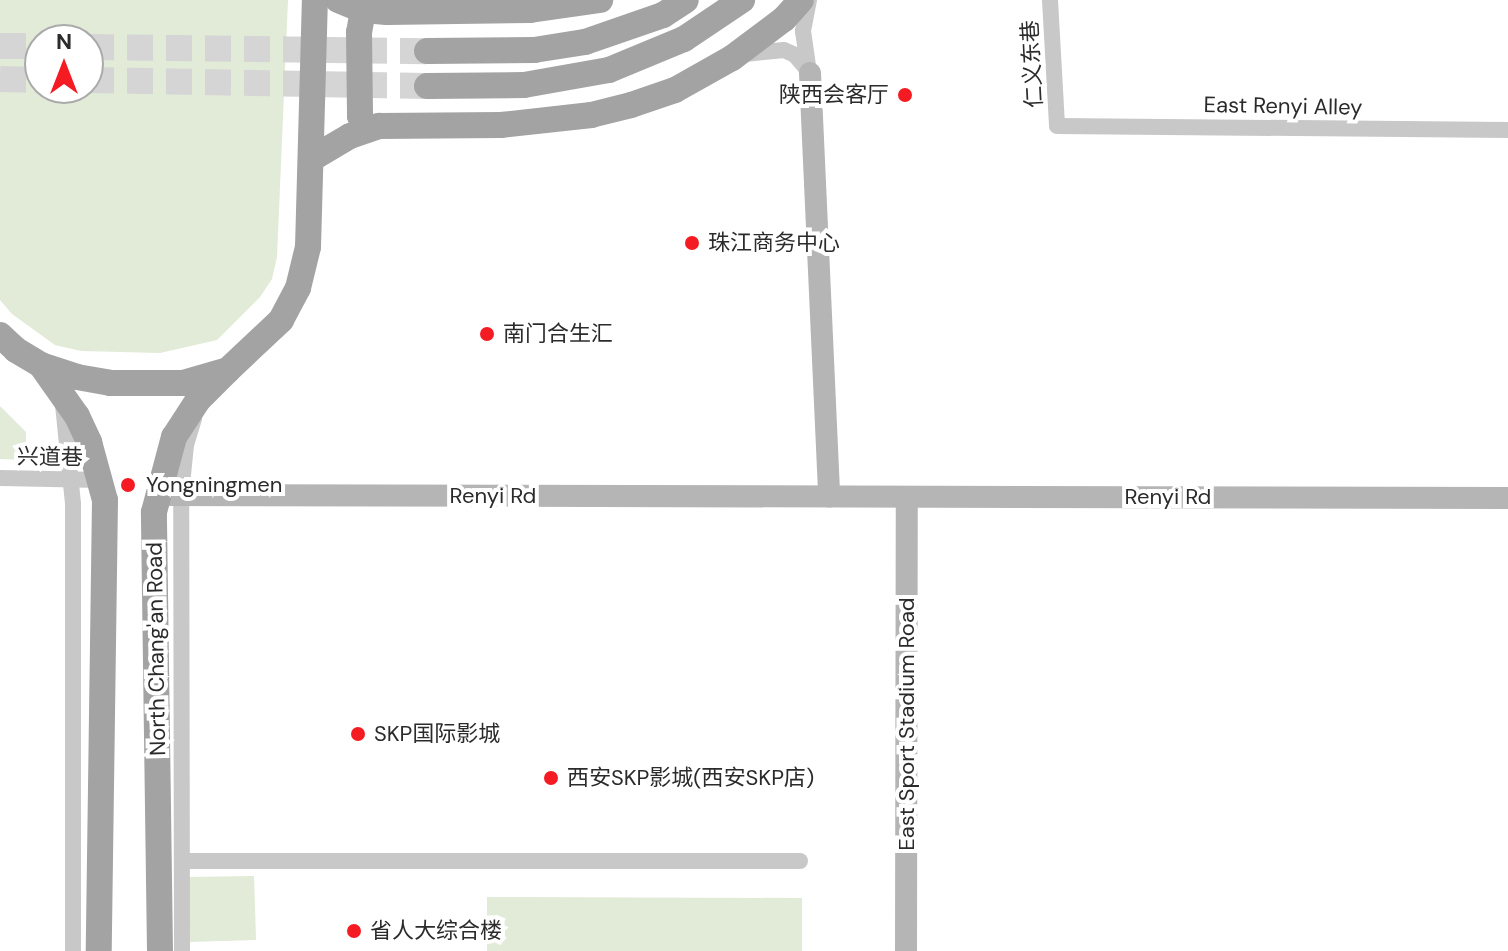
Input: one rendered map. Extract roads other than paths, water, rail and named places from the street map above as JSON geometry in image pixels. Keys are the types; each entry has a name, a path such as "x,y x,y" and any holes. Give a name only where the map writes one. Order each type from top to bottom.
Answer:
{"main road":[{"name":"North Chang'an Road","path":"160,951 154,512 170,495 174,437 219,379 281,320 298,288 308,247 315,0"},
{"path":"338,0 363,10 530,10 600,0"},
{"path":"427,51 534,50 585,42 663,15 686,0"},
{"path":"427,86 524,85 609,70 684,39 742,0"},
{"path":"311,159 366,129 401,124 501,125 591,115 675,90 732,58 784,19 801,0"},
{"path":"363,10 359,32 360,116 366,129"},
{"path":"0,335 16,350 41,365 77,377 147,384 219,379"},
{"path":"41,365 89,442 105,500 99,951"}],"street":[{"path":"809,0 803,31 810,73 829,497"},
{"name":"East Renyi Alley","path":"1050,0 1057,126 1508,130"},
{"path":"732,58 754,51 784,50 795,55 810,73"},
{"path":"58,389 65,413 71,479 73,951"},
{"name":"兴道巷","path":"0,478 100,480"},
{"path":"170,495 182,951"},
{"name":"Renyi Rd","path":"170,495 1508,498"},
{"name":"East Sport Stadium Road","path":"906,951 907,497"},
{"path":"182,861 800,861"}],"tunnel":[{"path":"0,46 24,46"},
{"path":"104,47 427,51"},
{"path":"0,79 24,80"},
{"path":"104,80 427,86"}],"place":[{"name":"陕西会客厅","path":"905,95"},
{"name":"珠江商务中心","path":"692,243"},
{"name":"南门合生汇","path":"487,334"},
{"name":"Yongningmen","path":"128,485"},
{"name":"SKP国际影城","path":"358,734"},
{"name":"西安SKP影城(西安SKP店)","path":"551,778"},
{"name":"省人大综合楼","path":"354,931"}]}
